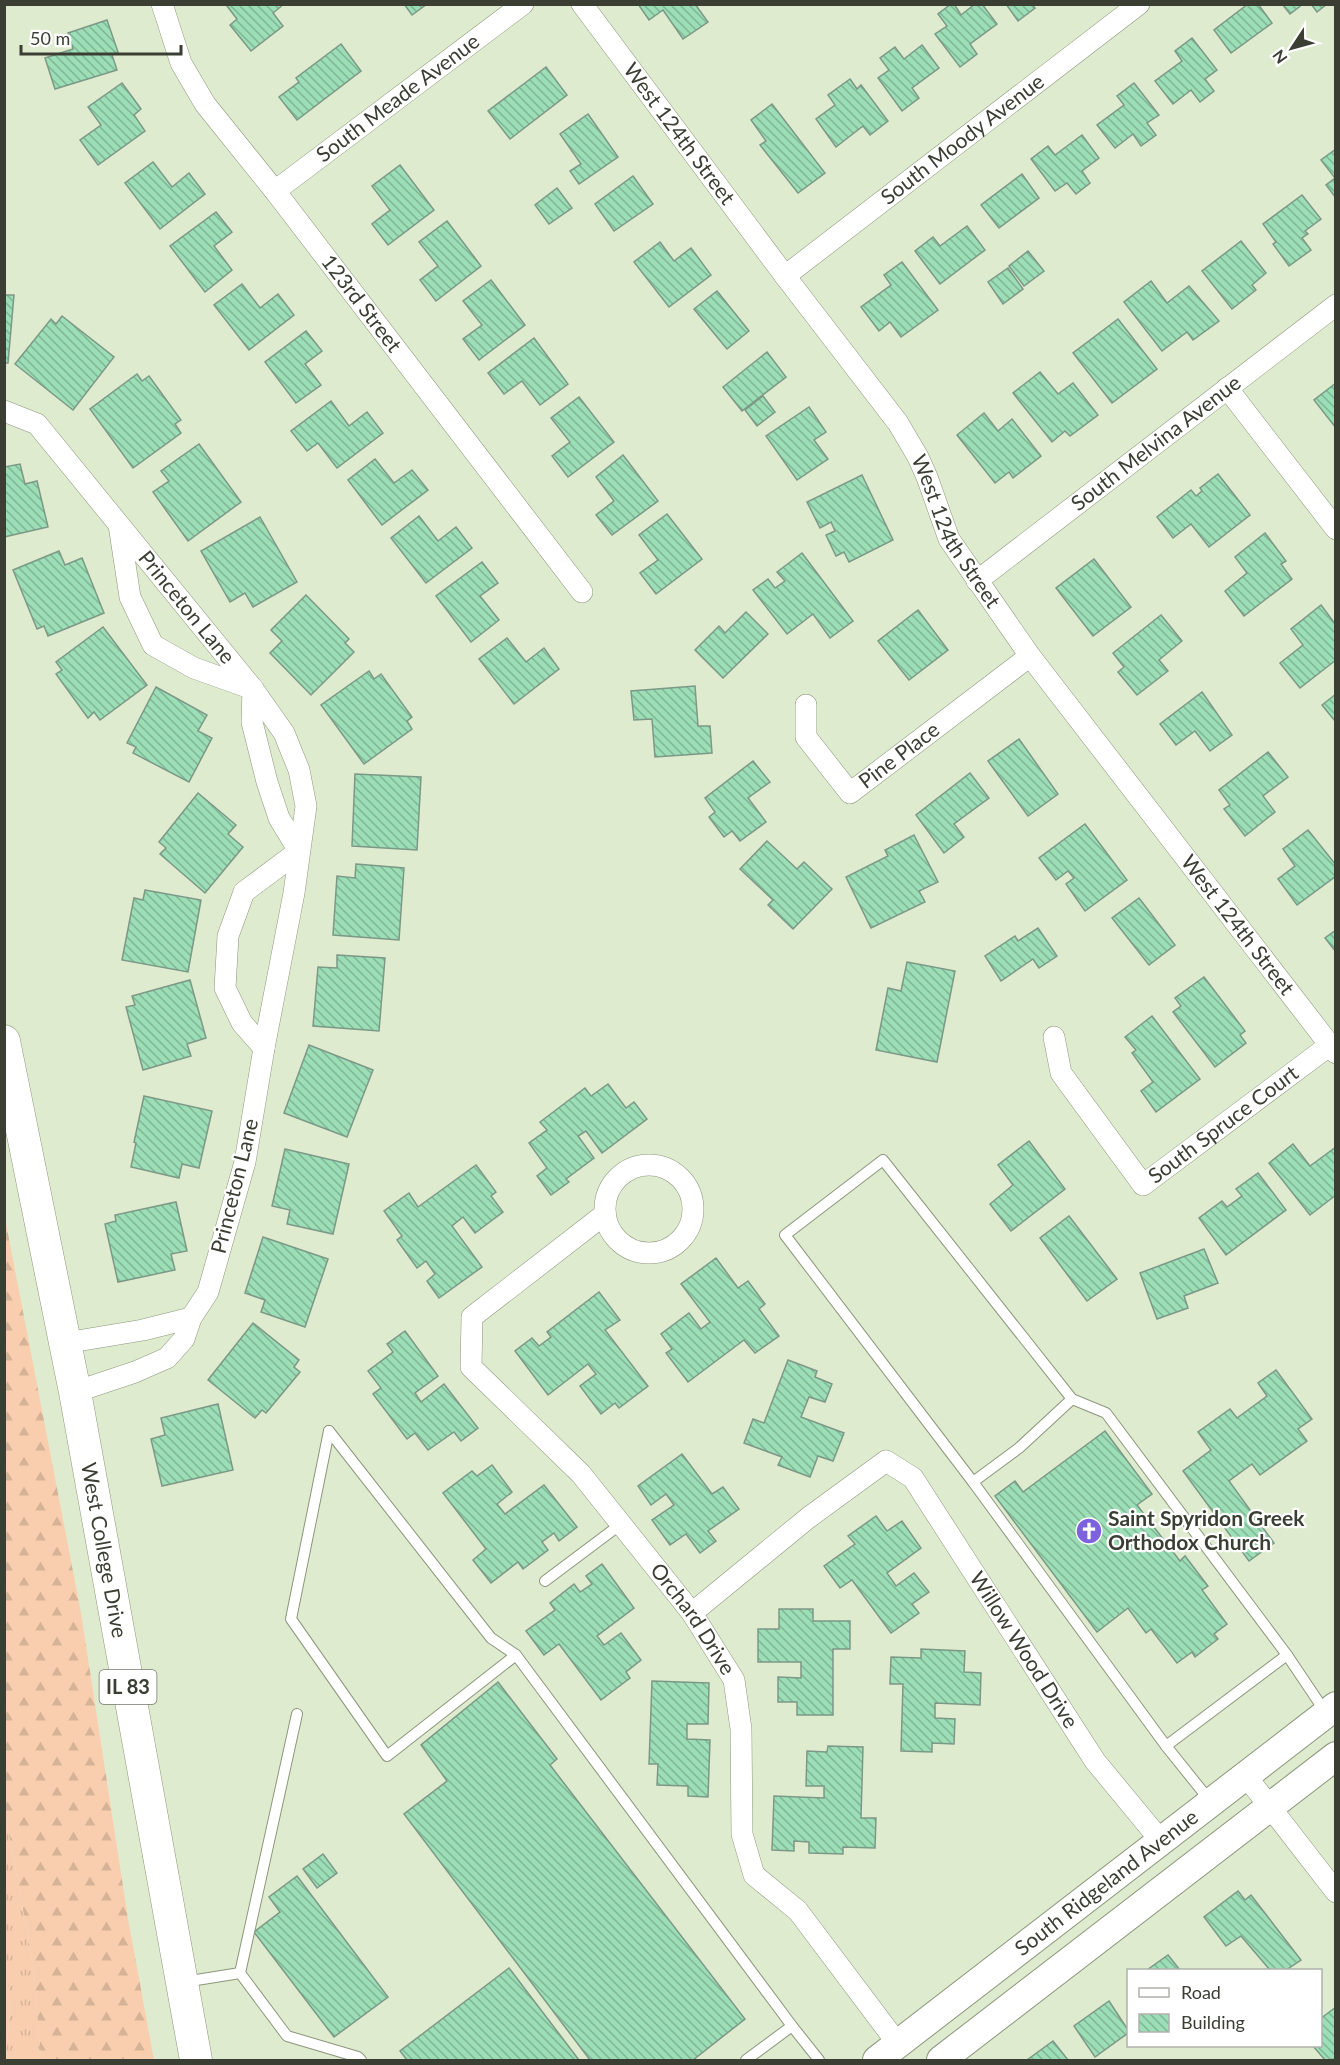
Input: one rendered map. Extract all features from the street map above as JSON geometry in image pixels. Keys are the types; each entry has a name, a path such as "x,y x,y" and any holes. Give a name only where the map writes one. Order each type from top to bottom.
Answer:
{"main road":[{"name":"West College Drive","path":"4,1041 66,1343 196,2061"},
{"name":"South Ridgeland Avenue","path":"887,2053 1331,1709"},
{"name":"South Ridgeland Avenue","path":"941,2061 1335,1756"}],"street":[{"name":"123rd Street","path":"162,4 181,63 205,104 275,190 582,592"},
{"name":"South Meade Avenue","path":"275,190 522,4"},
{"name":"West 124th Street","path":"582,4 898,423 923,467 949,538 1030,656 1333,1049"},
{"name":"South Moody Avenue","path":"785,276 1139,4"},
{"name":"South Melvina Avenue","path":"977,581 1335,305"},
{"path":"1227,388 1335,529"},
{"name":"Princeton Lane","path":"4,411 37,424 253,689 284,734 299,770 306,806 294,892 244,1161 208,1292 191,1318 184,1339 167,1358 135,1372 75,1392"},
{"path":"4,430 37,424"},
{"name":"Princeton Lane","path":"119,524 130,597 153,645 195,668 253,689"},
{"name":"Pine Place","path":"806,705 806,737 850,793 1030,656"},
{"path":"253,689 252,722 267,782 279,818 299,851 244,892 228,936 225,988 242,1023 264,1048"},
{"name":"South Spruce Court","path":"1054,1037 1061,1073 1143,1185 1333,1049"},
{"path":"643,1164 657,1165 682,1178 693,1203 692,1219 686,1233 676,1244 662,1251 647,1253 632,1250 619,1242 609,1229 605,1214 605,1200 618,1176 630,1168 643,1164"},
{"name":"Orchard Drive","path":"605,1214 472,1317 471,1367 581,1474 692,1613 734,1680 741,1729 742,1834 754,1875 798,1911 887,2053"},
{"path":"66,1343 143,1330 191,1318"},
{"name":"Willow Wood Drive","path":"692,1613 808,1518 886,1461 913,1478 1095,1761 1161,1841"},
{"path":"1246,1776 1335,1892"}],"lane":[{"path":"1211,1802 1166,1746 973,1482 785,1235 883,1160 1072,1399 1106,1413 1287,1655 1331,1709"},
{"path":"973,1482 1019,1448 1072,1399"},
{"path":"516,1655 387,1756 291,1619 329,1431 491,1638 516,1655 819,2061"},
{"path":"545,1581 621,1524"},
{"path":"1166,1746 1287,1655"},
{"path":"297,1714 240,1973 287,2036 358,2057 361,2061"},
{"path":"182,1982 240,1973"},
{"path":"746,2061 792,2026"}],"green space":[{"path":"4,1213 81,1613 128,1919 154,2060 41,2060 33,1963 4,1808"},
{"path":"4,1808 33,1963 41,2060 6,2060 10,2008 4,1945"},
{"path":"5,1945 10,2008 6,2060 4,2060"}],"building":[{"path":"229,4 284,4 273,13 283,26 251,51 230,25 237,19 227,6"},
{"path":"404,4 427,4 412,15"},
{"path":"638,4 695,4 708,22 683,39 663,10 649,20"},
{"path":"954,4 961,15 975,4 982,4 997,24 970,44 977,54 960,67 935,34 947,26 938,14"},
{"path":"1006,4 1032,4 1035,8 1018,21"},
{"path":"1248,4 1258,4 1272,23 1231,53 1214,30"},
{"path":"1282,4 1303,4 1290,14"},
{"path":"1311,4 1327,4 1317,12"},
{"path":"107,20 118,52 112,55 117,70 55,89 45,58 73,49 68,33"},
{"path":"1192,38 1217,70 1205,79 1214,91 1200,102 1191,90 1173,104 1155,81 1182,61 1175,51"},
{"path":"341,44 361,71 297,120 279,97 299,82 296,78"},
{"path":"922,45 939,68 912,88 919,98 902,111 878,78 889,70 880,58 895,47 904,59"},
{"path":"546,67 567,95 510,139 488,111"},
{"path":"850,79 857,89 861,85 888,121 870,135 863,126 836,147 816,119 835,105 828,95"},
{"path":"122,83 141,109 134,115 145,131 98,165 80,140 101,125 88,107"},
{"path":"1134,83 1159,115 1147,123 1156,135 1141,146 1133,134 1115,148 1097,125 1124,105 1117,96"},
{"path":"772,104 825,173 798,193 760,145 766,141 751,120"},
{"path":"588,114 618,157 579,184 570,171 581,164 560,134"},
{"path":"1082,135 1099,158 1082,171 1090,183 1076,194 1067,183 1055,191 1031,159 1048,146 1055,155"},
{"path":"1336,149 1336,198 1326,185 1335,178 1321,160"},
{"path":"153,162 172,187 189,173 205,194 160,229 125,183"},
{"path":"400,165 434,210 388,245 372,224 390,210 372,186"},
{"path":"1022,174 1039,198 999,228 981,205"},
{"path":"633,176 653,204 614,231 595,204"},
{"path":"557,188 572,208 549,224 535,205"},
{"path":"1302,195 1321,219 1305,231 1308,234 1302,238 1311,250 1289,266 1273,244 1276,242 1263,224"},
{"path":"216,212 232,232 214,246 232,270 205,292 170,246"},
{"path":"447,221 481,266 436,301 420,280 438,266 419,242"},
{"path":"967,226 985,250 940,284 915,251 933,237 940,246"},
{"path":"1241,241 1266,273 1252,285 1256,290 1232,309 1202,271"},
{"path":"660,242 674,261 691,248 711,275 669,307 634,262"},
{"path":"1028,251 1044,271 1024,286 1009,266"},
{"path":"902,262 938,310 901,337 890,322 879,331 861,307 891,285 884,275"},
{"path":"1008,268 1023,289 1003,304 988,282"},
{"path":"491,280 525,325 479,360 463,339 482,325 463,301"},
{"path":"1151,281 1167,303 1189,286 1219,321 1193,340 1187,332 1162,351 1124,302"},
{"path":"242,284 260,308 278,294 294,315 249,350 214,305"},
{"path":"717,291 749,331 727,349 694,309"},
{"path":"4,295 14,295 8,363 4,363"},
{"path":"62,316 114,357 73,410 15,364 51,319 56,324"},
{"path":"1118,319 1157,369 1112,403 1073,353"},
{"path":"306,331 322,351 305,364 321,385 296,403 265,362"},
{"path":"534,338 568,384 540,405 522,381 504,394 488,373"},
{"path":"767,352 786,377 742,411 723,387"},
{"path":"1040,372 1058,394 1073,383 1098,415 1070,436 1065,431 1052,442 1013,393"},
{"path":"137,374 142,381 149,376 181,420 175,424 181,433 133,468 90,409"},
{"path":"1336,383 1336,428 1314,400"},
{"path":"763,396 775,412 757,426 745,410"},
{"path":"579,397 614,442 568,477 552,456 570,442 551,418"},
{"path":"331,401 349,426 367,412 383,433 337,468 318,443 307,451 291,431"},
{"path":"809,407 826,432 814,440 828,459 797,480 766,436"},
{"path":"984,413 998,431 1012,419 1041,456 1013,478 1009,472 995,483 957,435"},
{"path":"199,444 241,502 188,541 153,492 169,481 161,471"},
{"path":"623,455 658,501 612,535 596,515 614,501 596,477"},
{"path":"375,459 394,483 412,470 428,490 382,525 348,480"},
{"path":"20,464 25,484 37,481 48,527 4,537 4,467"},
{"path":"1218,474 1250,515 1209,547 1191,524 1173,538 1157,517 1191,490 1196,496 1202,491 1200,488"},
{"path":"862,475 893,540 849,562 844,552 836,556 826,535 835,531 831,522 820,528 807,502"},
{"path":"667,514 702,559 656,594 640,573 658,560 639,535"},
{"path":"419,516 438,541 456,527 472,548 426,583 391,538"},
{"path":"260,517 297,582 253,607 245,593 230,602 201,551"},
{"path":"1265,533 1286,561 1281,564 1292,579 1244,616 1225,591 1247,573 1235,557"},
{"path":"59,551 65,565 82,558 104,613 48,636 44,626 37,629 13,570"},
{"path":"802,553 853,621 830,638 813,614 787,634 753,590 768,579 775,588 785,581 777,572"},
{"path":"1094,559 1131,607 1093,636 1056,588"},
{"path":"482,562 498,583 480,596 499,620 471,642 436,596"},
{"path":"306,595 349,639 345,643 354,652 311,695 270,653 282,641 271,630"},
{"path":"1321,605 1336,625 1336,660 1300,688 1280,663 1303,645 1291,629"},
{"path":"918,610 948,650 909,680 878,641"},
{"path":"746,612 768,634 723,678 695,650 719,626 725,633"},
{"path":"1161,615 1182,641 1159,660 1168,671 1137,695 1118,672 1124,667 1113,653"},
{"path":"103,627 147,685 100,720 94,712 88,718 56,674 62,670 56,662"},
{"path":"507,638 526,662 544,648 559,669 514,704 479,659"},
{"path":"369,671 374,679 381,674 412,717 407,721 412,729 364,764 321,705"},
{"path":"695,686 698,726 710,726 712,753 655,757 652,719 634,720 631,691"},
{"path":"156,687 207,715 198,731 212,738 189,782 133,753 136,747 127,743"},
{"path":"1202,692 1232,735 1210,751 1195,731 1176,745 1160,724"},
{"path":"1336,694 1336,721 1335,721 1322,705"},
{"path":"1019,739 1058,794 1028,816 988,761"},
{"path":"1268,752 1288,777 1263,796 1275,812 1245,836 1224,809 1230,805 1219,790"},
{"path":"753,761 770,782 748,798 766,822 740,841 732,831 724,837 709,817 715,812 705,798"},
{"path":"970,773 989,798 954,824 964,837 944,853 916,815"},
{"path":"355,774 421,777 417,850 352,846"},
{"path":"198,793 236,825 228,834 243,847 205,893 160,854 166,848 159,842"},
{"path":"1085,824 1127,880 1085,911 1066,884 1074,878 1068,871 1056,880 1039,858"},
{"path":"1308,830 1336,865 1336,876 1297,905 1278,879 1295,866 1283,849"},
{"path":"914,835 938,882 919,891 925,902 871,928 846,877 888,856 885,850"},
{"path":"767,841 797,869 804,862 832,889 793,929 768,905 773,900 740,869"},
{"path":"356,864 404,868 399,940 333,935 337,876 355,878"},
{"path":"145,890 201,900 188,972 122,960 134,898 143,900"},
{"path":"1139,898 1175,945 1149,965 1112,918"},
{"path":"1038,928 1057,956 1039,968 1033,959 1001,981 985,956 1015,936 1018,941"},
{"path":"1336,930 1336,952 1325,938"},
{"path":"337,955 385,958 379,1031 313,1026 318,967 337,968"},
{"path":"907,962 955,971 937,1062 876,1050 888,988 901,991"},
{"path":"1204,977 1245,1031 1240,1035 1246,1043 1215,1067 1173,1012 1181,1006 1175,998"},
{"path":"190,980 206,1038 187,1044 191,1056 143,1070 126,1007 135,1005 132,996"},
{"path":"1152,1016 1200,1079 1156,1112 1141,1091 1153,1082 1132,1053 1136,1050 1125,1037"},
{"path":"309,1045 373,1070 347,1137 284,1113"},
{"path":"608,1084 626,1108 634,1102 647,1119 602,1153 586,1131 578,1136 594,1158 566,1179 569,1182 551,1195 537,1176 547,1168 529,1143 547,1130 540,1122 585,1088 591,1096"},
{"path":"144,1096 212,1111 199,1168 182,1164 179,1178 131,1167"},
{"path":"1029,1141 1065,1189 1011,1231 990,1204 1013,1185 998,1165"},
{"path":"1293,1144 1310,1166 1336,1147 1336,1195 1310,1215 1269,1163"},
{"path":"285,1149 349,1164 333,1234 287,1224 290,1210 272,1206"},
{"path":"476,1165 496,1192 491,1196 503,1212 475,1233 463,1217 452,1226 482,1267 439,1298 427,1281 435,1274 426,1261 417,1268 397,1240 402,1236 384,1211 409,1193 418,1207"},
{"path":"1258,1173 1286,1210 1226,1255 1199,1218 1222,1201 1227,1207 1242,1196 1236,1189"},
{"path":"176,1202 187,1251 171,1254 175,1270 118,1282 105,1224 116,1221 115,1215"},
{"path":"1069,1216 1117,1279 1087,1301 1040,1238"},
{"path":"263,1237 328,1259 305,1327 261,1312 265,1300 245,1293"},
{"path":"1204,1249 1218,1283 1184,1296 1188,1308 1157,1319 1140,1273"},
{"path":"716,1258 738,1288 748,1281 765,1304 759,1309 779,1336 755,1353 744,1340 688,1382 666,1353 672,1349 661,1334 689,1313 701,1329 710,1322 681,1284"},
{"path":"599,1292 620,1320 605,1330 648,1386 619,1408 615,1403 601,1414 580,1386 596,1374 588,1364 548,1395 515,1351 532,1338 539,1346 551,1337 547,1332"},
{"path":"253,1323 299,1360 294,1367 300,1372 266,1413 262,1410 255,1418 208,1380"},
{"path":"405,1331 438,1376 415,1393 421,1402 444,1384 478,1428 461,1441 454,1432 428,1450 415,1433 407,1439 373,1394 381,1388 368,1371 393,1352 387,1344"},
{"path":"788,1360 817,1371 815,1377 832,1384 825,1402 809,1397 801,1417 844,1433 833,1461 818,1456 810,1477 778,1465 782,1457 744,1443 753,1419 764,1423"},
{"path":"1276,1370 1312,1419 1298,1429 1307,1441 1260,1475 1252,1464 1229,1481 1274,1543 1249,1561 1183,1471 1211,1450 1198,1432 1230,1409 1237,1418 1267,1396 1258,1383"},
{"path":"218,1404 233,1470 162,1486 151,1439 165,1435 161,1418"},
{"name":"Saint Spyridon Greek Orthodox Church","path":"1105,1431 1152,1494 1137,1505 1180,1561 1185,1556 1208,1586 1202,1590 1227,1624 1214,1634 1218,1639 1195,1657 1192,1652 1177,1663 1151,1629 1146,1633 1128,1608 1097,1632 995,1496 1015,1481 1023,1492"},
{"path":"682,1454 712,1494 723,1487 739,1509 708,1531 716,1541 700,1553 686,1534 670,1545 652,1520 674,1505 666,1494 651,1505 638,1486"},
{"path":"492,1465 512,1492 497,1504 505,1514 544,1485 577,1527 559,1541 554,1533 542,1542 548,1550 523,1569 518,1562 491,1583 473,1560 486,1549 443,1493 472,1471 477,1476"},
{"path":"876,1516 887,1531 902,1521 921,1548 887,1573 896,1586 914,1573 929,1592 912,1604 919,1613 891,1633 852,1580 840,1588 824,1566 855,1544 848,1536"},
{"path":"602,1564 634,1608 597,1636 604,1645 621,1633 641,1660 626,1672 630,1678 601,1700 559,1644 544,1655 526,1631 555,1610 550,1603 574,1584 580,1592 592,1584 586,1576"},
{"path":"779,1609 813,1609 813,1621 850,1621 850,1649 833,1649 833,1715 797,1715 797,1702 778,1702 778,1677 801,1678 801,1662 758,1662 758,1629 779,1629"},
{"path":"921,1649 965,1651 964,1672 981,1673 980,1705 935,1703 935,1718 955,1719 954,1744 932,1743 932,1752 901,1751 903,1684 890,1684 891,1657 921,1658"},
{"path":"652,1681 709,1683 708,1724 687,1724 687,1739 710,1740 708,1797 688,1796 688,1786 657,1785 658,1764 649,1764"},
{"path":"498,1682 557,1759 550,1765 745,2019 693,2060 590,2060 404,1814 447,1781 421,1745"},
{"path":"828,1746 863,1747 861,1818 876,1818 875,1848 843,1847 843,1854 809,1853 809,1842 794,1841 794,1851 772,1850 774,1796 824,1798 824,1786 806,1786 807,1751 827,1752"},
{"path":"323,1854 337,1873 317,1888 303,1869"},
{"path":"297,1876 388,1997 334,2037 254,1932 280,1912 269,1897"},
{"path":"1238,1891 1245,1900 1251,1895 1301,1960 1288,1969 1269,1969 1241,1936 1226,1946 1204,1917"},
{"path":"1168,1955 1179,1969 1148,1969"},
{"path":"509,1968 579,2060 407,2060 400,2051"},
{"path":"1109,2001 1127,2028 1127,2034 1095,2057 1074,2026"},
{"path":"1336,2007 1336,2059 1325,2060 1314,2047 1322,2047 1322,2018"},
{"path":"1053,2041 1068,2060 1027,2060"}],"place":[{"name":"Saint Spyridon Greek Orthodox Church","path":"1089,1531"}]}
